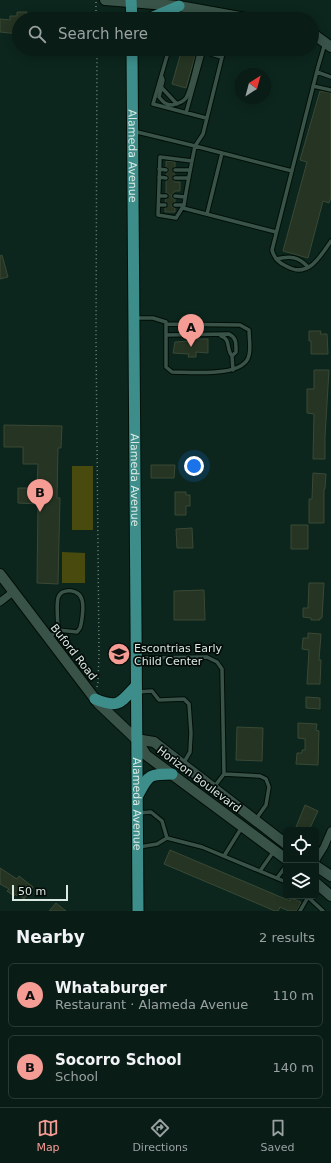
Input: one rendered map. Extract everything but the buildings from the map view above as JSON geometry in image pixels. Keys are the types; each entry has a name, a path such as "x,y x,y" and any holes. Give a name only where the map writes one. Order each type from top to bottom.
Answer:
{"main road":[{"path":"104,0 132,1 179,6 208,12"},
{"path":"132,1 132,12"},
{"path":"165,12 179,6"},
{"path":"319,38 328,44"},
{"name":"Alameda Avenue","path":"132,56 136,813 138,911"},
{"name":"Buford Road","path":"0,574 94,697 136,739"},
{"path":"94,697 109,705 117,704 136,689"},
{"name":"Horizon Boulevard","path":"136,739 154,742 283,842"},
{"name":"Horizon Boulevard","path":"136,739 146,755 283,856"},
{"path":"137,798 150,776 155,774 172,774"},
{"path":"319,868 331,876"},
{"path":"319,886 331,896"}],"street":[{"path":"0,602 13,592"},
{"path":"319,855 331,831"}],"lane":[{"path":"328,44 313,86 272,250 276,258 292,270 301,271 323,254 331,241"},
{"path":"167,56 153,104 206,118"},
{"path":"161,76 163,80 160,97 162,101 166,104 177,104 182,102 188,94 199,56"},
{"path":"186,113 200,56"},
{"path":"192,161 160,157 158,215 176,218 184,207 195,146 202,134 221,57 218,56"},
{"path":"317,72 331,78"},
{"path":"313,86 331,90"},
{"path":"161,87 177,104"},
{"path":"132,130 292,171"},
{"path":"207,214 222,153"},
{"path":"159,169 166,170"},
{"path":"175,170 190,170"},
{"path":"159,177 166,178"},
{"path":"174,178 189,178"},
{"path":"159,196 166,196"},
{"path":"175,196 185,197"},
{"path":"159,205 166,205"},
{"path":"175,205 276,232"},
{"path":"276,258 288,256 302,260 308,267"},
{"path":"134,318 153,318 166,322 166,324 240,325 249,330 249,355 245,364 232,370 219,372 172,372 166,367 166,324"},
{"path":"166,335 229,334 233,336 236,341 236,352 232,356"},
{"path":"218,335 228,340 229,352 232,356 232,370"},
{"path":"48,638 58,630 76,632 80,628 82,599 74,590 62,592 58,598 58,630"},
{"path":"136,658 207,657 217,662 222,669 224,774 214,788"},
{"path":"136,689 152,691 159,700 184,699 189,704 191,733 190,752 182,765"},
{"path":"224,774 260,776 266,779 269,787 266,805 255,820"},
{"path":"136,813 151,812 162,821 167,838"},
{"path":"224,856 243,826"},
{"path":"137,847 157,844 167,838 202,847 283,881"},
{"path":"260,871 275,850"},
{"path":"277,878 283,870"},
{"path":"300,911 306,899"},
{"path":"309,899 324,911"}],"path":[{"path":"96,0 96,12"},
{"path":"94,697 98,682 99,654 96,347 97,56"}],"shaded area":[{"path":"72,466 93,466 93,530 72,530"},
{"path":"62,552 85,553 85,583 62,583"}],"place":[{"name":"Whataburger","path":"191,347"},
{"name":"Socorro School","path":"40,512"},
{"name":"Escontrias Early Child Center","path":"119,654"}]}
